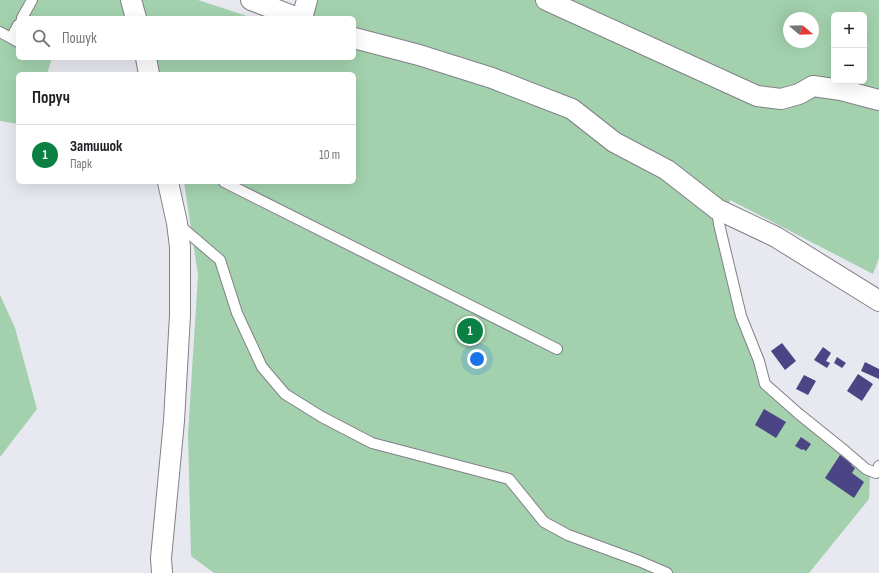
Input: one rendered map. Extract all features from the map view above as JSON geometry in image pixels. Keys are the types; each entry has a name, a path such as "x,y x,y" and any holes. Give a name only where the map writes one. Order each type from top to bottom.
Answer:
{"street":[{"path":"131,0 135,16"},
{"path":"250,0 293,16"},
{"path":"303,16 307,0"},
{"path":"546,0 757,96 781,99 799,94 813,86 841,90 879,100"},
{"path":"356,38 419,54 484,75 572,109 614,142 667,170 716,209 776,237 879,301"},
{"path":"146,60 149,72"},
{"path":"162,573 161,558 174,421 180,315 180,247 177,223 168,184"}],"lane":[{"path":"23,16 32,0"},
{"path":"0,32 14,40"},
{"path":"228,184 557,349"},
{"path":"716,209 741,316 759,361 765,384 866,469 876,473 879,466"},
{"path":"177,223 220,260 237,313 262,367 285,394 322,417 372,443 508,479 544,522 568,535 667,573"}],"green space":[{"path":"0,0 198,0 247,16 16,16 16,60 51,60 48,72 16,72 16,124 0,121"},
{"path":"310,0 879,0 879,258 873,274 730,200 720,244 761,386 870,477 869,499 809,573 214,573 191,556 188,434 198,275 184,184 356,184 356,72 155,72 143,60 356,60 356,16 306,16"},
{"path":"0,295 15,328 37,409 0,457"}],"building":[{"path":"782,343 796,361 785,370 771,351"},
{"path":"823,347 831,353 826,361 830,363 827,368 814,360"},
{"path":"837,357 846,363 842,368 834,363"},
{"path":"865,362 879,369 879,379 861,371"},
{"path":"858,374 873,384 862,401 847,391"},
{"path":"804,375 816,381 808,395 796,389"},
{"path":"764,409 786,422 776,438 755,425"},
{"path":"801,437 811,444 806,451 795,446"},
{"path":"840,455 855,468 852,473 864,482 854,498 825,478"}],"place":[{"name":"Затишок","path":"470,331"}]}
